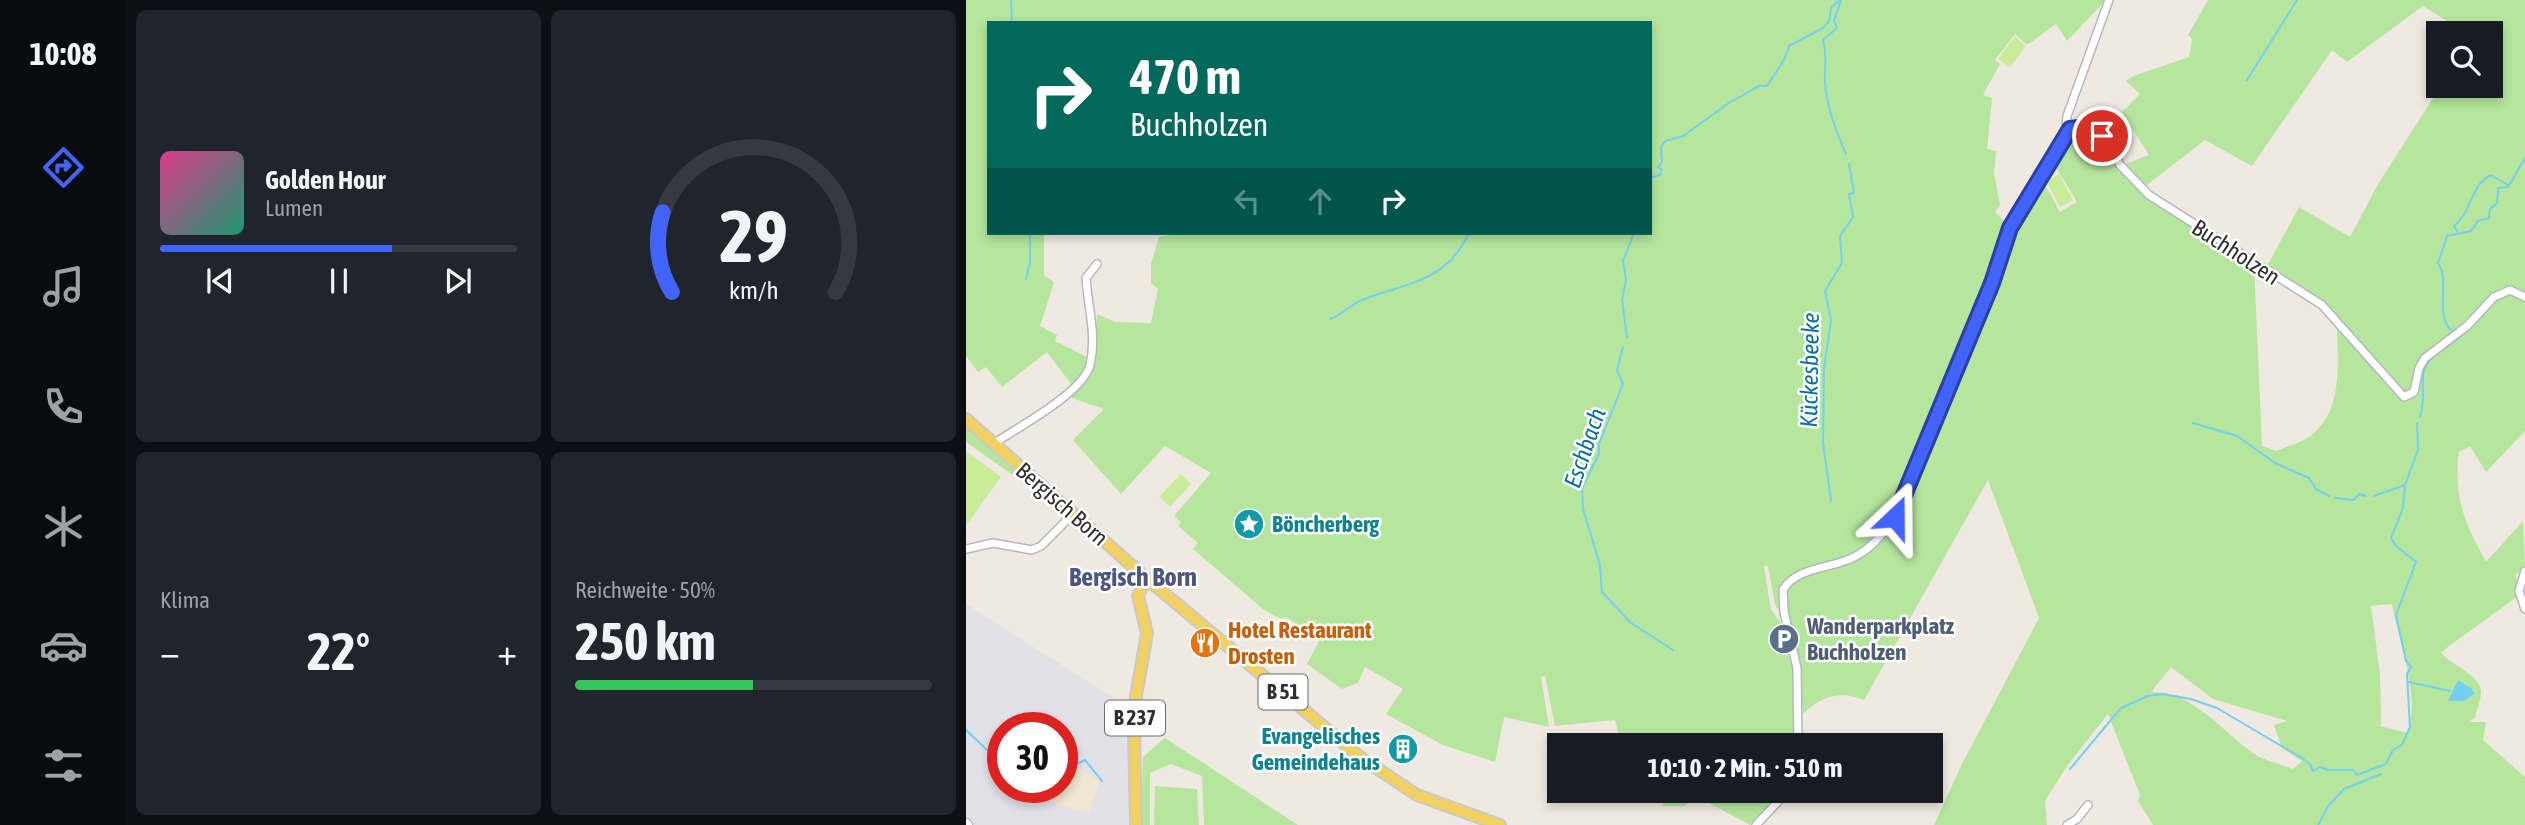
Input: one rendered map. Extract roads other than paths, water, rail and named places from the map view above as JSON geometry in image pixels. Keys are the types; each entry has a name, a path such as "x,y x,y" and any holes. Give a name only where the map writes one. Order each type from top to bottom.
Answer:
{"main road":[{"name":"Bergisch Born","path":"966,419 1146,578 1388,779 1428,800 1500,825"},
{"name":"B 237","path":"1136,825 1136,696 1147,633 1138,596 1146,578"}],"street":[{"path":"1798,733 1797,667 1787,627 1783,595 1787,583 1799,575 1857,556 1874,543 1895,517 1992,283 2010,228 2065,136 2071,104 2109,0"},
{"name":"Buchholzen","path":"2065,136 2078,126 2095,131 2110,145 2120,165 2150,195 2322,305 2405,397 2413,393 2419,368 2425,358 2455,336 2503,291 2517,291 2525,297"},
{"path":"993,444 1067,394 1089,370 1092,311 1086,278 1097,264"},
{"path":"966,549 993,543 1032,550 1073,514"},
{"path":"2525,571 2519,591 2525,609"},
{"path":"1756,825 1777,803"},
{"path":"2067,825 2077,819 2088,805"}],"water":[{"path":"2458,680 2472,689 2474,694 2465,701 2448,701"}],"waterway":[{"path":"1011,0 1012,21"},
{"name":"Eschbach","path":"1652,177 1660,175 1662,170 1658,167 1662,162 1661,147 1665,141 1683,136 1729,103 1759,86 1767,86 1784,60 1789,46 1823,28 1829,21 1831,8 1839,0"},
{"name":"Kückesbeeke","path":"1841,0 1834,21 1837,28 1823,40 1828,101 1846,154"},
{"path":"2247,80 2297,0"},
{"path":"2453,332 2444,317 2443,280 2438,263 2447,236 2471,231 2478,221 2489,218 2490,209 2497,203 2498,188 2508,187 2525,158"},
{"name":"Kückesbeeke","path":"1831,501 1823,443 1824,369 1831,320 1825,291 1842,263 1840,236 1853,217 1849,194 1854,193 1849,164"},
{"path":"2457,231 2454,226 2465,213 2484,179 2491,175 2508,185"},
{"path":"1026,279 1030,263 1030,235"},
{"path":"1330,319 1361,300 1413,283 1439,270 1460,249 1468,235"},
{"name":"Eschbach","path":"1627,338 1622,300 1626,280 1623,261 1633,235"},
{"path":"2420,417 2424,371 2436,354 2459,338"},
{"name":"Eschbach","path":"1623,347 1617,370 1623,384 1599,444 1599,454 1582,488 1583,509 1600,565 1602,592 1631,623 1673,650"},
{"path":"2193,423 2237,436 2275,463 2309,478 2316,489 2329,496"},
{"path":"2070,769 2121,708 2148,696 2163,694 2191,699 2217,708 2300,757 2310,764 2313,771 2320,767 2328,770 2353,770 2357,775 2386,764 2393,750 2402,745 2410,727 2407,674 2411,667 2406,661 2396,615 2416,562 2396,546 2391,538 2403,508 2405,485 2418,450 2417,423"},
{"path":"2374,496 2405,485"},
{"path":"2335,498 2354,500 2359,494 2366,496"},
{"path":"2409,682 2450,691"},
{"path":"966,730 987,750"},
{"path":"1078,763 1085,760 1102,781"},
{"path":"2318,825 2329,805 2344,789 2381,774"}],"place":[{"name":"Böncherberg","path":"1249,524"},
{"name":"Wanderparkplatz Buchholzen","path":"1784,639"},
{"name":"Hotel Restaurant Drosten","path":"1205,643"},
{"name":"Evangelisches Gemeindehaus","path":"1403,749"}],"district":[{"name":"Bergisch Born","path":"1133,577"}]}
